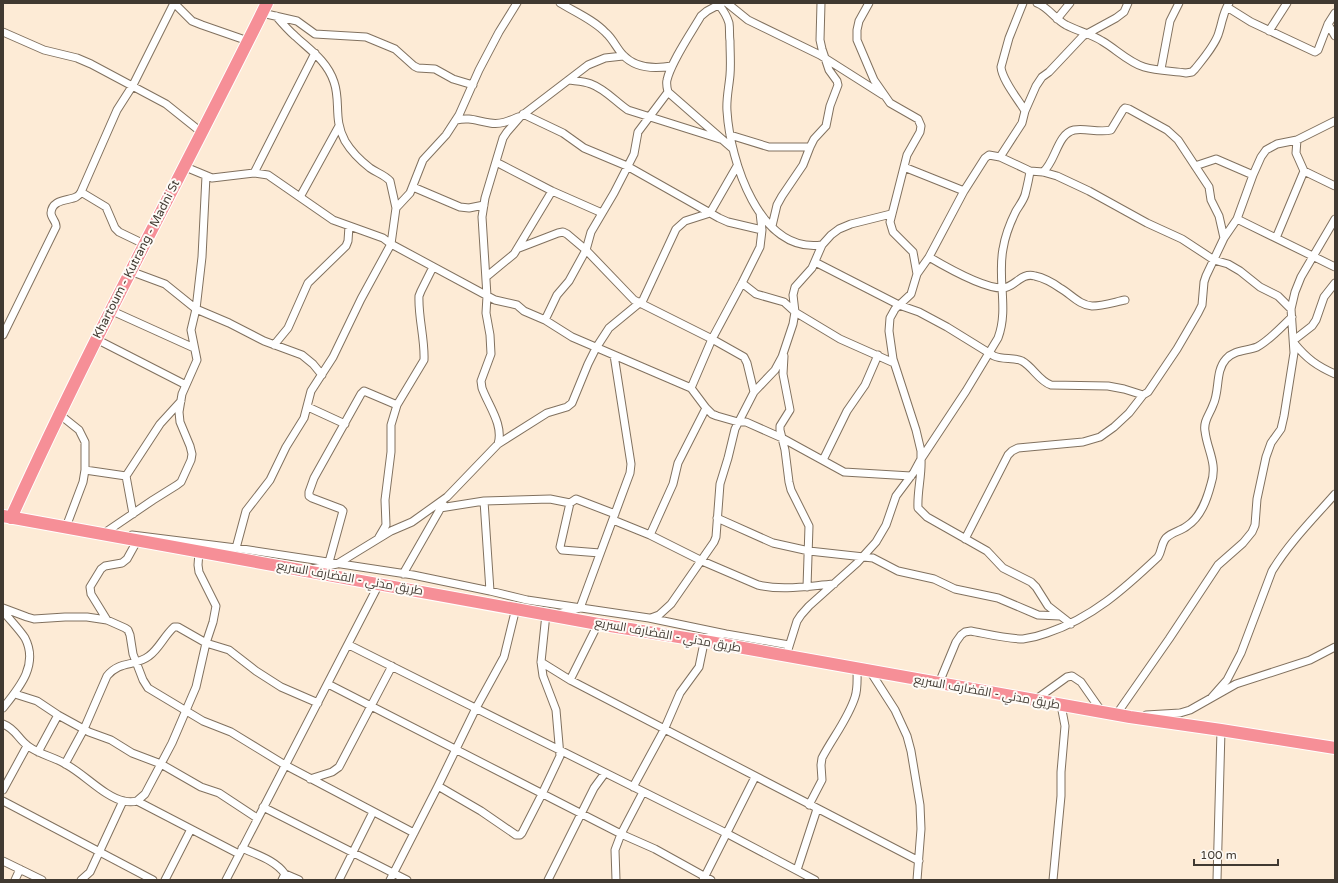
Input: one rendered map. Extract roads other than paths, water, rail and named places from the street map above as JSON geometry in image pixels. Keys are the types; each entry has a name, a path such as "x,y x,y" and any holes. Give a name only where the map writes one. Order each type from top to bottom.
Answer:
{"highway":[{"name":"Khartoum - Kutrang - Madni St","path":"6,520 110,310 264,8"},
{"name":"طريق مدني - القضارف السريع","path":"6,520 66,527 550,614 598,624 704,641 787,650 857,669 1103,713 1335,748"}],"street":[{"path":"3,335 56,228 56,224 51,215 51,210 58,202 76,197 81,192 117,110 133,85 174,3 192,21 248,41"},
{"path":"396,208 410,193 423,160 446,135 456,120 501,28 518,3"},
{"path":"560,3 600,27 623,56 630,60 647,68 672,66"},
{"path":"727,3 755,24 827,60 884,96"},
{"path":"772,226 777,205 803,165 810,147 826,126 830,106 838,85 837,81 829,70 820,40 821,3"},
{"path":"869,3 859,21 857,40 874,80 884,96 890,103 918,119 921,126 920,132 907,155 890,222 893,232 913,252 917,274"},
{"path":"1023,3 1009,38 1001,67 1005,78 1025,111"},
{"path":"1036,3 1066,24 1089,33 1114,48 1136,64 1145,67 1186,73 1192,72 1195,69 1216,38 1219,33 1223,14 1228,5 1251,22 1315,52 1318,50 1328,24 1335,13"},
{"path":"1057,18 1070,3"},
{"path":"1000,156 1022,123 1025,111 1036,86 1042,77 1055,66 1079,40 1124,12 1128,3"},
{"path":"1161,69 1170,21 1179,3"},
{"path":"1269,31 1287,3"},
{"path":"732,148 668,92 666,80 672,66 701,16 720,4 729,24 730,73 726,98 726,111 732,148 737,166 745,185 760,212 784,237 808,246 822,246"},
{"path":"236,548 246,511 270,480 286,448 304,418 311,391 336,352 391,244 396,208 388,178 369,167 353,152 346,142 337,117 334,82 328,70 315,53 295,37 276,16 264,8"},
{"path":"276,16 298,22 315,34 366,37 395,49 418,68 435,69 452,79 473,85"},
{"path":"1328,24 1335,36"},
{"path":"3,32 44,50 77,58 133,85 166,104 201,132"},
{"path":"254,173 315,53"},
{"path":"498,444 500,438 499,428 482,388 481,381 491,354 490,335 486,313 487,296 482,217 484,204 503,138 522,115 588,66 596,61 623,56"},
{"path":"569,80 590,83 599,87 628,110 724,141"},
{"path":"545,320 557,295 569,282 586,250 591,232 628,166 635,150 638,132 668,92"},
{"path":"1044,172 1051,163 1059,143 1067,133 1073,130 1111,130 1126,108 1173,135 1209,187 1211,200 1219,216 1224,238"},
{"path":"456,120 473,119 498,124 522,115 563,133 584,148 628,166 728,222 762,230"},
{"path":"965,539 1008,454 1018,448 1082,442 1100,437 1129,414 1143,395 1148,392 1198,313 1202,305 1204,282 1224,238 1237,219 1261,157 1266,150 1277,144 1297,140 1335,121"},
{"path":"300,197 339,126"},
{"path":"730,135 769,147 810,147"},
{"path":"1297,140 1296,153 1304,171 1335,186"},
{"path":"1071,624 1048,606 1031,582 1003,568 987,551 927,517 918,508 922,469 921,450 894,363 889,331 890,318 899,305 911,294 917,274 929,257 964,191 985,158 989,154 1000,156 1030,171 1044,172 1089,191 1147,223 1182,238 1214,260 1234,267 1260,287 1278,296 1291,309"},
{"path":"1195,166 1216,159 1253,175"},
{"path":"496,162 552,191 602,213"},
{"path":"183,166 212,178 254,173 268,175 333,220 383,238 391,244 495,300 518,305 530,314 545,320 572,337 691,388 712,414 738,422 746,422 782,438 844,472 871,472 911,476"},
{"path":"306,570 338,564 391,531 412,522 447,497 498,444 547,413 567,407 572,403 583,373 596,348 614,322 639,304 645,295 676,229 685,221 710,213 737,166"},
{"path":"904,167 964,191"},
{"path":"108,535 131,534 147,536 403,574 490,591 527,600 649,618 726,634 787,650 801,615 808,606 834,584 863,556 882,534 896,496 911,476 921,458 966,391 998,338 1002,328 1004,310 1001,261 1005,239 1016,211 1024,196 1030,171"},
{"path":"1276,238 1304,171"},
{"path":"108,535 132,514 178,485 191,460 192,454 190,446 180,422 179,412 186,384 197,360 191,330 196,309 202,257 206,176"},
{"path":"413,187 460,207 469,208 484,204"},
{"path":"486,277 510,258 519,248 552,191"},
{"path":"81,192 106,207 115,228 119,232 144,244"},
{"path":"691,388 712,339 760,247 762,230 760,212"},
{"path":"649,618 659,614 671,604 714,542 720,484 728,458 733,434 754,392 779,364 793,324 795,312 793,295 795,288 812,268 822,246 838,229 851,224 891,214"},
{"path":"1237,219 1335,267"},
{"path":"1116,715 1218,565 1243,543 1252,532 1255,525 1256,499 1266,457 1271,443 1281,429 1283,422 1294,353 1291,309 1298,285 1332,227 1335,219"},
{"path":"274,345 288,328 308,283 346,246 348,241 349,226"},
{"path":"519,248 563,232 567,234 586,250 639,304 712,339 744,358 748,362 754,392"},
{"path":"929,257 974,280 1002,288 1008,287 1020,278 1028,275 1048,281 1061,288 1081,303 1092,306 1125,300"},
{"path":"815,262 899,305 919,312 999,358 1022,361 1046,383 1051,385 1108,386 1143,395"},
{"path":"378,539 386,525 385,500 391,452 390,425 397,405 424,360 419,296 420,291 433,267"},
{"path":"130,271 165,284 196,309 229,323 264,341 302,355 314,364 322,375"},
{"path":"742,283 756,294 784,302 795,312 840,339 894,363"},
{"path":"1294,341 1312,326 1316,320 1324,297 1335,283"},
{"path":"110,310 194,348"},
{"path":"939,683 956,642 961,635 971,631 1021,639 1064,628 1093,611 1131,583 1158,557 1162,544 1166,539 1187,526 1196,518 1207,497 1212,482 1213,459 1204,426 1214,404 1218,377 1222,366 1229,356 1256,347 1292,317"},
{"path":"96,339 186,384"},
{"path":"1294,341 1303,354 1311,361 1335,374"},
{"path":"784,352 783,374 790,410 780,426 791,490 809,526 807,587"},
{"path":"580,608 630,473 631,464 614,355"},
{"path":"823,460 847,411 865,385 878,355"},
{"path":"329,562 343,511 309,496 314,478 364,391 397,405"},
{"path":"132,514 126,476 160,424 181,401"},
{"path":"308,407 345,424"},
{"path":"650,534 673,484 678,463 706,408"},
{"path":"59,414 79,430 83,435 85,442 85,470 83,482 66,527"},
{"path":"85,470 126,476"},
{"path":"1212,697 1227,680 1241,653 1272,571 1298,535 1335,494"},
{"path":"403,574 447,497"},
{"path":"440,508 484,501 550,499 570,502 576,499 583,501 702,561 758,585 790,589 834,584"},
{"path":"484,501 490,591"},
{"path":"570,502 560,547 562,550 600,553"},
{"path":"717,518 773,543 809,551 863,556 879,560 898,571 934,579 955,589 998,598 1038,615 1060,616"},
{"path":"107,620 91,594 90,587 101,569 105,566 122,563 127,559 137,540"},
{"path":"137,801 145,794 172,743 196,686 206,643 213,622 216,606 199,572 198,565 200,552"},
{"path":"226,880 380,584"},
{"path":"3,608 26,618 34,619 76,617 107,620 128,630 133,654 143,680 148,688 208,724 232,732 285,766 414,833"},
{"path":"392,877 476,708 504,657 516,608"},
{"path":"438,786 481,811 516,835 520,835 522,833 559,759 556,710 543,676 540,662 550,614 580,608"},
{"path":"3,611 25,638 31,659 28,672 15,694 3,708"},
{"path":"570,680 598,624"},
{"path":"65,764 84,729 107,676 113,669 136,662 150,655 174,628 178,627 206,643 229,650 256,671 281,687 318,703"},
{"path":"633,787 664,730 680,693 700,668 704,641 707,637 726,634"},
{"path":"349,645 726,833 815,880"},
{"path":"1130,717 1180,713 1190,710 1236,684 1310,660 1335,647"},
{"path":"540,662 570,680 664,730 919,861"},
{"path":"310,779 336,770 392,666"},
{"path":"809,805 822,780 822,758 848,714 856,696 858,685 857,669"},
{"path":"870,671 895,710 907,736 920,805 921,829 917,880"},
{"path":"1035,700 1066,677 1072,676 1081,682 1103,713"},
{"path":"328,684 581,814 655,849 706,879 726,833 755,777"},
{"path":"15,694 37,701 58,715 84,729 112,740 132,753 161,764 201,787 219,793 257,818"},
{"path":"1053,880 1061,796 1061,772 1065,726 1061,705"},
{"path":"38,752 58,715"},
{"path":"3,724 13,729 27,746 65,764 104,791 123,801 137,801 191,829 240,851 270,861 282,869 284,877 299,880"},
{"path":"1218,880 1221,730"},
{"path":"3,790 27,746"},
{"path":"548,880 598,782 605,773"},
{"path":"618,878 614,855 621,834 643,792"},
{"path":"3,801 153,880"},
{"path":"81,880 90,872 98,851 123,801"},
{"path":"263,807 352,852 392,877 406,880"},
{"path":"797,870 817,809"},
{"path":"339,880 373,812"},
{"path":"165,880 191,829"},
{"path":"3,861 42,880"},
{"path":"15,880 20,869"}]}
